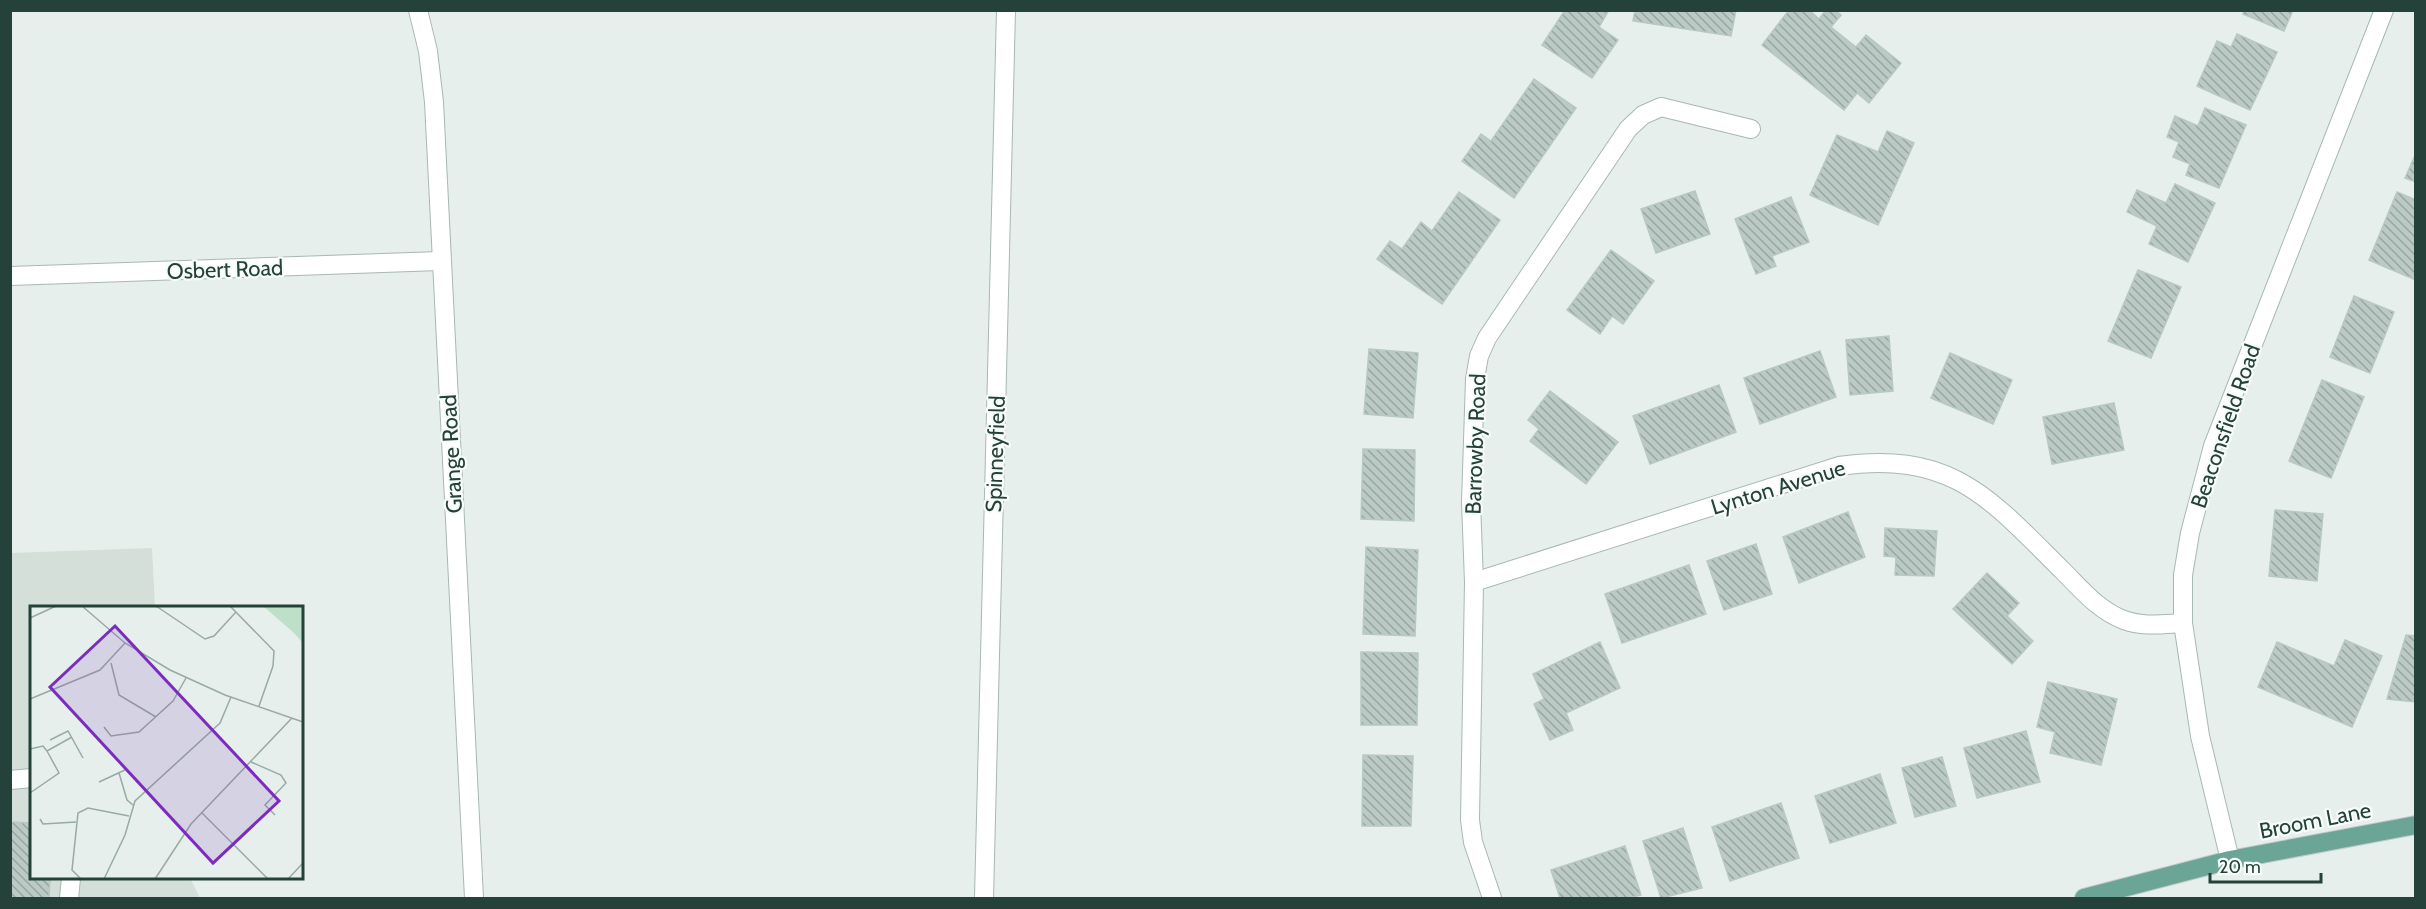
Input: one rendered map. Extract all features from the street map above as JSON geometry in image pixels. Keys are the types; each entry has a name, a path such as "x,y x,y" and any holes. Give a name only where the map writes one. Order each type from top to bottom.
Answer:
{"main road":[{"name":"Broom Lane","path":"2084,898 2230,860 2415,825"}],"street":[{"name":"Grange Road","path":"418,10 428,51 434,102 474,898"},
{"name":"Spinneyfield","path":"984,898 1006,10"},
{"name":"Beaconsfield Road","path":"2230,860 2200,736 2183,623 2183,574 2190,533 2213,446 2384,10"},
{"name":"Barrowby Road","path":"1492,898 1473,842 1470,820 1474,582 1471,501 1475,379 1487,338 1628,129 1642,115 1661,107 1751,129"},
{"name":"Osbert Road","path":"10,276 441,261"},
{"name":"Lynton Avenue","path":"1474,582 1839,466 1891,462 1938,473 1973,487 2000,508 2098,605 2122,619 2144,625 2183,623"},
{"path":"10,780 30,778"},
{"path":"69,898 71,879"}],"shaded area":[{"path":"152,548 155,606 30,606 30,879 190,879 200,898 11,898 10,553"}],"building":[{"path":"1565,10 1609,10 1599,27 1618,40 1592,78 1542,45"},
{"path":"1635,10 1736,10 1731,36 1633,21"},
{"path":"1789,10 1809,10 1819,19 1826,10 1835,10 1841,15 1831,27 1856,47 1866,35 1901,63 1869,103 1857,93 1844,110 1762,45"},
{"path":"2244,10 2293,10 2284,31 2243,14"},
{"path":"2237,34 2277,52 2250,110 2197,86 2217,41 2231,47"},
{"path":"1534,79 1576,108 1514,198 1462,161 1481,134 1491,141"},
{"path":"2205,108 2246,125 2219,188 2186,175 2190,164 2173,157 2179,142 2167,137 2175,116 2198,126"},
{"path":"1887,131 1914,143 1878,225 1810,195 1837,135 1878,152"},
{"path":"2416,153 2416,182 2405,178"},
{"path":"2175,184 2215,203 2188,262 2149,244 2157,226 2127,212 2137,190 2166,203"},
{"path":"1695,191 1710,234 1656,253 1641,209"},
{"path":"1459,192 1500,220 1442,304 1377,259 1390,241 1402,249 1421,222 1432,231"},
{"path":"2397,192 2416,200 2416,280 2369,260"},
{"path":"1791,197 1809,242 1772,256 1776,266 1756,274 1735,219"},
{"path":"1611,250 1654,281 1623,324 1612,316 1600,334 1567,310"},
{"path":"2138,270 2181,287 2151,358 2108,341"},
{"path":"2354,296 2394,312 2370,373 2330,357"},
{"path":"1889,336 1893,391 1850,395 1846,340"},
{"path":"1369,349 1418,353 1413,418 1364,414"},
{"path":"1820,351 1836,397 1760,424 1744,378"},
{"path":"1950,353 2012,380 1993,424 1931,398"},
{"path":"2322,380 2364,397 2331,478 2289,461"},
{"path":"1719,385 1736,432 1650,464 1633,416"},
{"path":"1550,391 1618,442 1586,484 1530,441 1539,429 1528,420"},
{"path":"2114,403 2124,450 2052,464 2043,417"},
{"path":"1363,449 1415,450 1414,521 1361,519"},
{"path":"2275,510 2323,514 2317,581 2269,576"},
{"path":"1848,512 1865,557 1799,583 1783,537"},
{"path":"1885,528 1937,531 1934,576 1895,575 1896,557 1884,556"},
{"path":"1756,544 1772,594 1724,610 1707,561"},
{"path":"1366,547 1418,550 1415,636 1363,634"},
{"path":"1689,565 1706,614 1622,643 1605,594"},
{"path":"1987,573 2019,603 2007,616 2033,641 2012,664 1953,609"},
{"path":"2406,635 2416,636 2416,702 2387,699"},
{"path":"2345,640 2382,656 2352,727 2258,687 2277,642 2334,666"},
{"path":"1600,642 1620,688 1566,713 1573,730 1550,740 1534,704 1544,699 1533,674"},
{"path":"1361,652 1418,653 1417,725 1361,725"},
{"path":"2048,682 2117,699 2101,765 2050,753 2055,732 2037,727"},
{"path":"2026,731 2040,782 1977,798 1964,748"},
{"path":"1363,755 1413,756 1411,826 1362,826"},
{"path":"1942,757 1956,806 1915,817 1902,768"},
{"path":"1880,774 1896,823 1830,843 1815,796"},
{"path":"1781,803 1799,858 1730,881 1712,827"},
{"path":"10,822 30,823 30,879 50,879 49,898 10,898"},
{"path":"1683,828 1702,888 1661,898 1643,841"},
{"path":"1625,846 1641,895 1629,898 1560,898 1551,870"}]}
